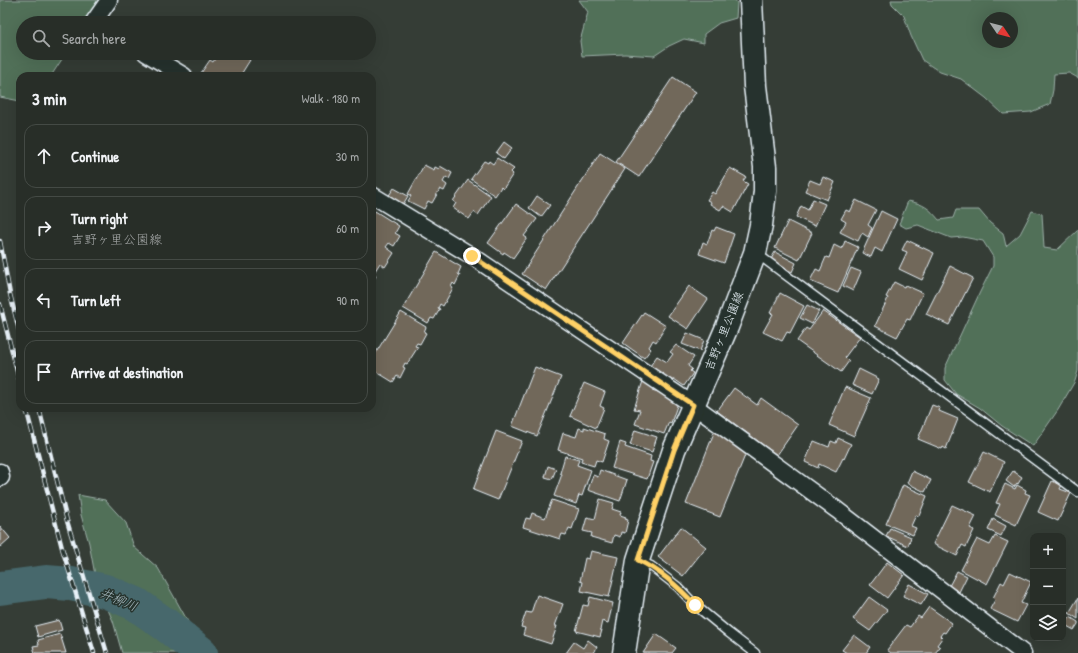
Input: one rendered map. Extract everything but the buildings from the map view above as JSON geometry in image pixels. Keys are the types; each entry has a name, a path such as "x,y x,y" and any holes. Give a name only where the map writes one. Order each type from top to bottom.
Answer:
{"main road":[{"name":"吉野ヶ里公園線","path":"624,653 638,560 674,450 727,327 755,253 761,225 765,191 765,167 755,86 751,0"}],"street":[{"path":"98,16 109,0"},
{"path":"158,60 177,72"},
{"path":"376,197 472,256 693,405 837,510 1023,653"},
{"path":"0,472 0,478"}],"lane":[{"path":"755,253 1078,492"},
{"path":"638,560 651,566 678,587 695,605 755,653"}],"green space":[{"path":"0,0 103,0 92,16 16,16 16,60 61,60 54,72 16,72 16,100 0,97"},
{"path":"579,0 735,0 737,3 736,18 719,23 704,34 704,43 684,39 669,46 654,56 625,54 582,56 580,41 588,12"},
{"path":"891,0 1078,0 1078,78 1069,73 1054,74 1050,104 1031,112 1003,114 986,98 961,79 940,72 922,60 904,16 892,4"},
{"path":"908,201 926,207 939,220 953,218 956,210 979,210 990,223 1003,233 1006,246 1020,234 1032,211 1042,214 1044,248 1057,250 1078,230 1078,371 1075,381 1058,410 1033,446 1002,426 980,408 956,394 945,380 945,368 993,266 993,257 983,241 963,237 951,238 918,225 906,228 899,224"},
{"path":"78,495 105,500 126,523 134,547 158,568 191,627 207,645 209,653 122,653 113,621 101,594 95,575 89,543 81,515"}],"waterway":[{"name":"井柳川","path":"0,588 46,582 71,584 105,591 136,604 166,625 201,653"}],"railway":[{"path":"0,241 16,318"},
{"path":"0,304 16,367"},
{"path":"27,412 62,548 94,653"},
{"path":"40,412 67,521 107,653"}],"route":[{"path":"472,256 693,405 674,450 638,560 651,566 678,587 695,605"}]}
